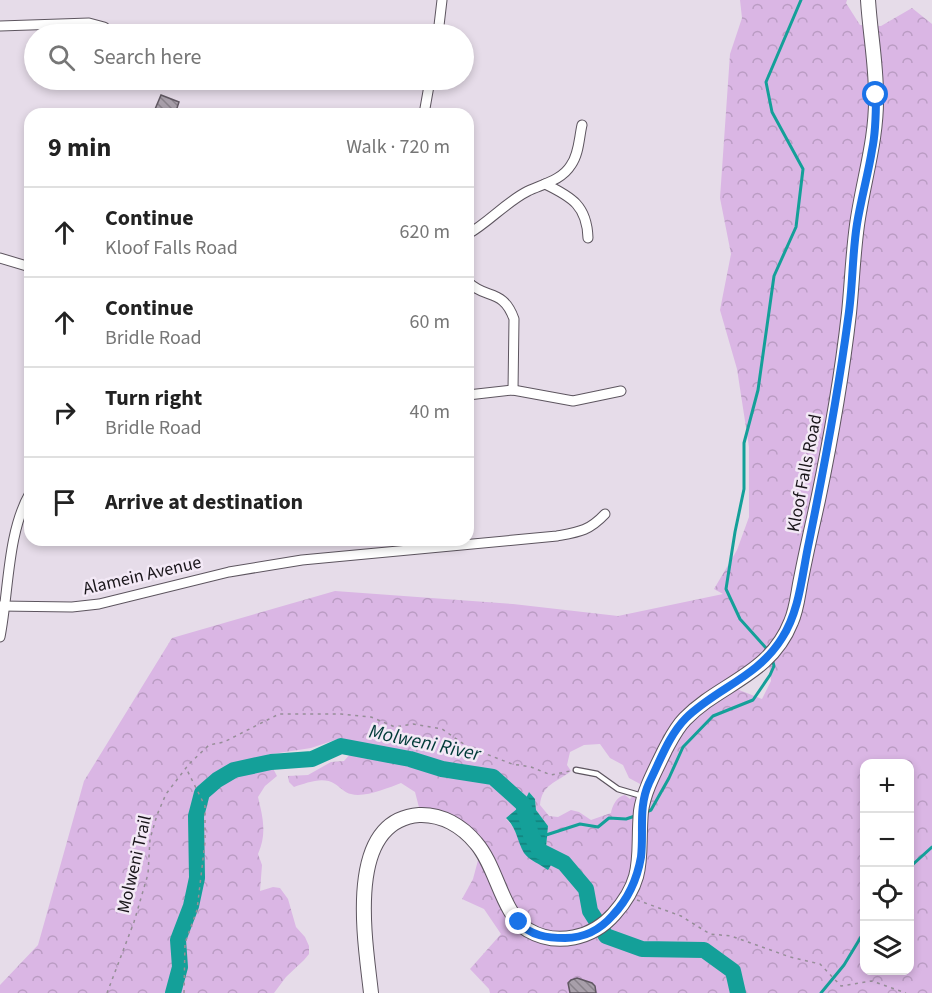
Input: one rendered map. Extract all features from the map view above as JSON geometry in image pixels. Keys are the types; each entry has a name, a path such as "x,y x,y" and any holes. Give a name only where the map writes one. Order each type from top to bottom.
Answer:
{"main road":[{"name":"Kloof Falls Road","path":"371,993 364,926 365,884 371,858 380,838 393,825 409,817 421,815 445,819 472,838 487,858 509,907 522,927 533,933 556,938 582,936 593,932 605,924 630,892 635,880 641,857 642,808 676,730 686,718 757,668 770,655 792,621 829,448 848,317 857,223 875,130 876,95 868,0"}],"street":[{"path":"439,24 442,0"},
{"path":"59,24 93,24"},
{"path":"0,26 24,25"},
{"path":"425,108 428,90"},
{"path":"474,230 527,191 545,184 566,171 572,164 582,125"},
{"path":"545,184 578,205 584,213 588,238"},
{"path":"0,258 24,265"},
{"path":"474,286 505,302 514,319 513,390"},
{"path":"474,394 513,390 573,401 621,391"},
{"path":"0,637 15,527 24,503"},
{"name":"Alamein Avenue","path":"474,544 581,532 594,526 605,514"},
{"name":"Alamein Avenue","path":"3,606 72,607 99,604 229,572 302,560 451,546"}],"lane":[{"path":"576,770 597,774 642,808"}],"path":[{"name":"Molweni Trail","path":"107,993 134,922 148,874 150,839 157,815 166,794 186,768 209,745 224,742 279,714 371,717 395,727 413,724 441,729 468,747 512,764 531,767 551,775 576,770"},
{"path":"184,993 185,943 197,910 205,842 204,806 186,768"},
{"path":"630,892 639,903 681,916 710,934 731,936 790,957 820,964 841,986 872,981 906,993"}],"green space":[{"path":"740,0 847,0 846,3 860,25 881,26 912,8 932,24 932,993 490,993 470,969 501,934 484,909 462,899 473,879 481,849 472,838 421,815 415,792 401,783 376,792 356,795 325,781 315,781 294,787 289,782 288,776 308,775 331,762 344,761 352,752 349,745 341,738 311,748 266,755 277,776 265,786 258,797 263,826 258,854 262,865 260,891 273,887 280,888 288,899 296,927 309,946 309,954 274,993 0,993 0,985 38,945 84,781 172,638 335,591 513,604 618,616 723,594 714,589 737,550 749,517 749,447 737,369 720,310 731,254 720,198 730,54 742,18","holes":["769,663 771,681 762,699 734,688","600,744 610,758 623,765 629,778 642,785 630,799 625,795 617,799 611,813 591,820 571,810 558,817 549,816 540,805 541,798 547,788 571,771 567,765 570,752 584,745","529,792 535,799 536,810 548,826 546,848 550,857 541,865 529,856 506,819 523,804"]}],"shaded area":[{"path":"529,792 535,799 536,810 548,826 546,848 551,865 548,870 524,853 515,830 506,818 523,804"}],"building":[{"path":"161,95 179,102 177,108 156,108"},
{"path":"577,978 592,983 596,993 570,993 568,983"}],"waterway":[{"path":"766,648 740,619 726,589 744,489 744,443 758,390 774,276 796,227 803,169 772,112 766,82 801,0"},
{"path":"644,813 651,810 683,747 713,716 753,700 770,675 774,666 772,658"},
{"name":"Molweni River","path":"173,993 180,967 178,940 191,906 197,878 196,816 202,793 217,780 234,770 271,762 312,759 341,746 410,759 442,769 493,777 523,804 531,835 540,851 564,863 586,889 590,911 606,936 642,949 704,950 733,971 738,993"},
{"path":"546,835 580,824 598,827 609,818 626,819 635,816"},
{"path":"914,863 932,847"},
{"path":"821,993 844,965 860,939"}],"route":[{"path":"519,922 522,927 544,937 570,938 593,932 615,913 630,892 635,880 641,857 641,810 648,787 676,730 686,718 710,699 757,668 782,639 792,621 829,448 848,317 857,223 873,149 876,95"}]}
